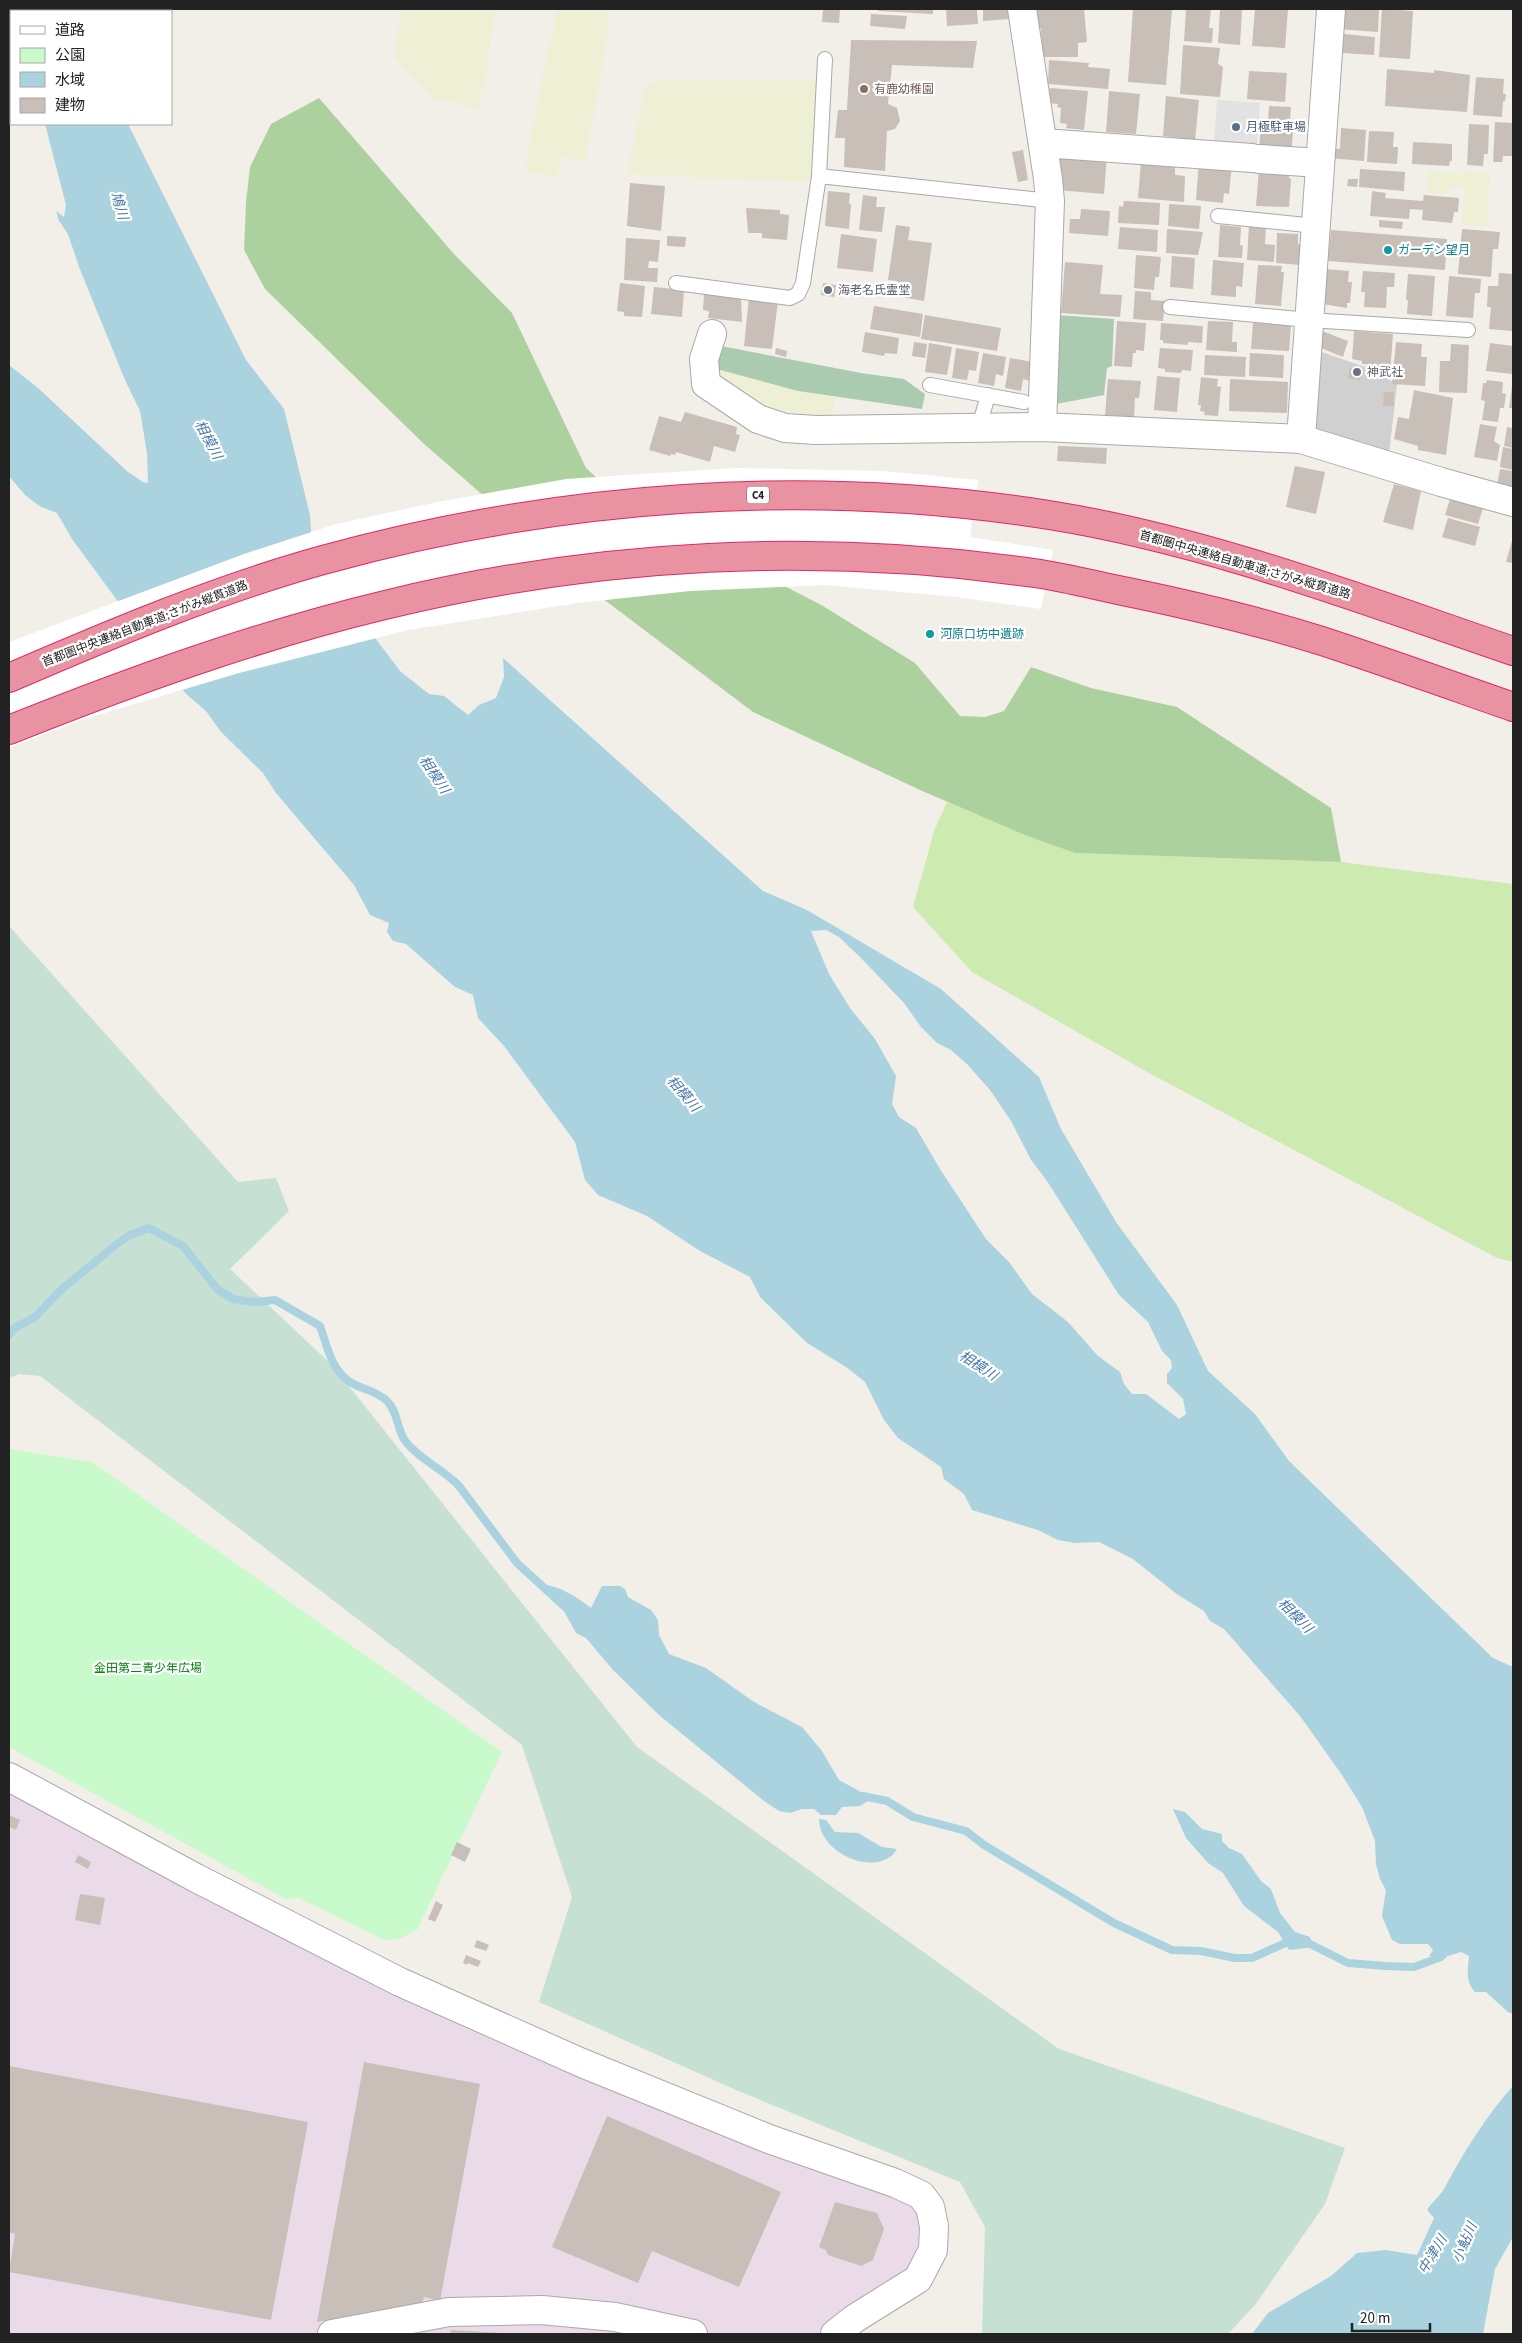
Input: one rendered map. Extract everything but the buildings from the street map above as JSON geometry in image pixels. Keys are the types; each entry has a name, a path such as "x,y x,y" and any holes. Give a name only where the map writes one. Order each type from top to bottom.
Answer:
{"highway":[{"name":"首都圏中央連絡自動車道;さがみ縦貫道路","path":"9,678 93,642 212,596 320,561 420,536 602,506 697,497 793,494 889,498 969,505 1052,516 1134,533 1220,556 1330,589 1513,651"},
{"path":"9,730 104,692 208,656 386,605 488,583 587,567 671,559 752,555 843,556 938,561 1038,573 1248,620 1320,641 1513,707"}],"street":[{"path":"1022,9 1050,201 1042,427"},
{"path":"1301,439 1331,9"},
{"path":"1043,143 1320,163"},
{"path":"712,334 704,359 706,384 758,419 785,428 816,430 1042,427 1301,439 1513,502"},
{"path":"9,1777 196,1878 400,1982 582,2063 770,2139 895,2183 921,2195 930,2207 934,2226 933,2250 918,2279 854,2319 836,2334"},
{"path":"332,2334 449,2312 542,2310 615,2317 693,2334"}],"lane":[{"path":"676,284 790,298 798,294 803,283 819,176 825,59"},
{"path":"819,176 1050,201"},
{"path":"1218,216 1316,226"},
{"path":"1170,307 1310,320 1468,330"},
{"path":"930,384 1024,402"},
{"path":"979,427 988,395"}],"shaded area":[{"name":"月極駐車場","path":"1217,100 1260,103 1256,155 1213,152"},
{"path":"1316,350 1368,368 1397,384 1389,454 1312,432"},
{"path":"9,1779 379,1981 749,2147 907,2197 928,2227 917,2270 829,2334 9,2334"}],"green space":[{"path":"402,9 495,9 487,69 477,110 455,102 435,101 395,58 394,49"},
{"path":"558,9 608,9 608,32 585,163 560,155 558,177 525,171 540,86"},
{"path":"658,81 817,81 811,178 806,182 651,176 627,173 645,87"},
{"path":"319,98 454,254 512,313 586,468 622,501 823,606 915,663 960,716 985,717 1004,711 1031,667 1091,688 1177,707 1331,808 1341,862 1075,853 1025,835 920,790 753,712 594,592 423,443 265,289 244,250 250,167 271,124"},
{"path":"1428,171 1464,175 1464,172 1490,174 1488,226 1462,224 1464,188 1452,186 1448,194 1428,193"},
{"path":"1056,315 1114,319 1112,366 1107,368 1104,395 1056,404"},
{"path":"721,346 861,373 904,379 925,394 922,409 798,391 709,367"},
{"path":"709,367 798,391 836,397 830,422 754,403 713,377"},
{"path":"947,802 1075,853 1341,862 1513,884 1513,1262 1497,1258 1149,1073 972,972 913,907 934,831"},
{"path":"9,926 238,1182 276,1178 289,1211 230,1269 332,1365 637,1747 1059,2049 1345,2148 1325,2204 1255,2305 1228,2334 982,2334 985,2227 960,2182 736,2090 539,2002 572,1897 522,1745 40,1376 19,1374 9,1378"},
{"name":"金田第二青少年広場","path":"9,1449 92,1462 502,1752 417,1930 399,1939 384,1940 299,1898 286,1899 9,1747"}],"water":[{"path":"9,9 93,9 10,10 10,98"},
{"path":"45,125 128,125 246,360 284,409 310,515 311,532 375,638 401,672 429,694 444,696 468,715 479,705 496,698 504,677 503,658 763,891 807,910 941,989 1039,1077 1061,1129 1116,1222 1177,1305 1208,1371 1255,1414 1289,1461 1493,1658 1513,1667 1513,2014 1508,2012 1486,1992 1475,1992 1470,1984 1468,1975 1469,1956 1461,1952 1448,1956 1429,1956 1433,1950 1428,1944 1400,1944 1392,1940 1382,1916 1386,1890 1380,1879 1376,1864 1375,1841 1362,1807 1300,1716 1224,1629 1210,1621 1204,1611 1178,1595 1133,1559 1099,1542 1075,1543 1058,1540 1038,1530 972,1510 964,1494 944,1479 941,1467 898,1438 884,1420 865,1382 846,1367 807,1343 760,1297 750,1277 700,1251 647,1216 598,1195 585,1180 575,1142 504,1046 478,1018 473,995 455,987 406,944 393,941 387,932 389,923 370,915 354,885 276,793 263,773 221,732 206,711 186,694 72,539 57,513 41,507 25,495 9,476 9,365 38,388 128,472 143,482 148,483 147,453 140,411 125,380 79,267 68,234 59,221 56,211 64,217 66,205","holes":["826,930 839,937 904,1003 921,1027 937,1043 951,1050 967,1064 990,1090 1011,1121 1031,1160 1047,1181 1119,1295 1148,1322 1162,1351 1171,1360 1172,1368 1167,1374 1167,1383 1183,1399 1186,1414 1179,1419 1146,1394 1132,1394 1124,1384 1120,1372 1098,1356 1068,1322 1032,1294 1009,1262 986,1239 940,1169 916,1128 899,1117 892,1104 896,1076 875,1039 850,1008 829,974 811,931"]},
{"path":"541,1584 555,1587 568,1593 591,1608 602,1586 620,1586 625,1589 628,1597 651,1610 658,1620 659,1635 669,1654 706,1668 754,1702 802,1727 822,1751 839,1780 872,1798 860,1806 842,1807 836,1815 821,1815 814,1809 802,1809 790,1813 779,1811 764,1801 659,1715 613,1670 586,1638 576,1633 560,1604"},
{"path":"1173,1809 1185,1812 1202,1829 1222,1834 1222,1841 1229,1848 1242,1854 1261,1881 1271,1889 1280,1913 1295,1932 1310,1937 1314,1947 1289,1950 1278,1932 1244,1906 1223,1873 1208,1863 1186,1838"},
{"path":"819,1819 826,1820 835,1832 858,1833 882,1847 897,1849 889,1858 878,1862 852,1859 839,1852 829,1843 822,1832"},
{"path":"1513,2086 1513,2237 1495,2269 1483,2334 1252,2334 1268,2313 1331,2276 1357,2253 1386,2250 1417,2255 1434,2218 1427,2210 1442,2192 1484,2122"}],"pier":[{"path":"735,468 883,471 978,480 970,537 1053,550 1041,609 957,597 824,585 690,591 577,603 408,630 239,673 81,720 9,748 9,642 244,554 336,524 438,502 566,479"}],"waterway":[{"path":"9,1335 13,1329 35,1317 62,1289 118,1243 130,1235 149,1228 183,1246 217,1289 233,1299 255,1302 275,1300 320,1326 338,1371 350,1382 379,1395 391,1405 406,1442 418,1454 459,1486 517,1563 565,1607"},
{"path":"863,1796 887,1801 913,1817 966,1831 984,1845 1114,1923 1172,1950 1201,1951 1235,1958 1252,1958 1292,1940"},
{"path":"1304,1941 1348,1963 1386,1966 1414,1967 1441,1957 1449,1949"}],"place":[{"name":"有鹿幼稚園","path":"864,89"},
{"name":"月極駐車場","path":"1236,127"},
{"name":"ガーデン望月","path":"1388,250"},
{"name":"海老名氏霊堂","path":"828,290"},
{"name":"神武社","path":"1357,372"},
{"name":"河原口坊中遺跡","path":"930,634"}],"water label":[{"name":"鳩川","path":"119,206"},
{"name":"相模川","path":"208,440"},
{"name":"相模川","path":"434,775"},
{"name":"相模川","path":"683,1094"},
{"name":"相模川","path":"978,1366"},
{"name":"相模川","path":"1295,1616"},
{"name":"小鮎川","path":"1465,2243"},
{"name":"中津川","path":"1433,2255"}]}
